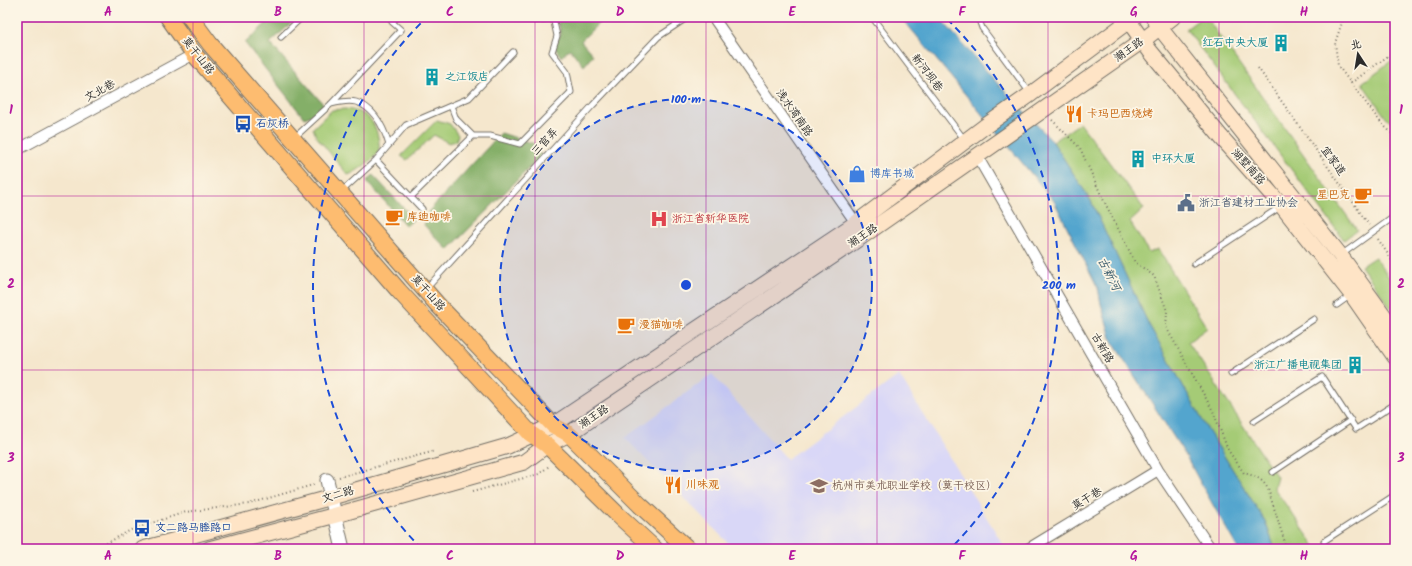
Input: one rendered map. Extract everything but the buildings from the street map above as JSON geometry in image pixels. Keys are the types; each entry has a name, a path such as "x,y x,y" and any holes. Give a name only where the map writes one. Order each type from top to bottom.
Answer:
{"main road":[{"name":"莫干山路","path":"168,17 194,54 399,291 531,434 547,445 655,549"},
{"name":"莫干山路","path":"190,17 210,44 425,290 554,425 569,434 640,505 688,549"},
{"name":"潮王路","path":"547,445 569,434 858,239 1142,41 1157,22 1173,17"},
{"name":"潮王路","path":"531,434 554,425 856,223 984,127 1026,98 1130,18"},
{"name":"湖墅南路","path":"1130,18 1142,41 1221,137 1282,206 1352,295 1395,357"},
{"name":"湖墅南路","path":"1157,22 1340,255 1395,331"},
{"name":"文二路","path":"143,549 332,497 508,446 531,434"},
{"name":"文二路","path":"209,549 524,462 547,445"}],"street":[{"name":"浅水湾南路","path":"713,17 856,223"},
{"name":"文北巷","path":"17,150 194,54"},
{"name":"古新路","path":"977,156 1158,470 1211,549"},
{"name":"莫干巷","path":"1028,549 1158,470"},
{"path":"327,480 343,549"}],"lane":[{"path":"281,37 302,17"},
{"path":"293,139 331,104 401,30 387,17"},
{"path":"392,22 397,17"},
{"path":"411,197 473,136 490,136 520,144 571,92 567,72 552,52 557,36 553,17"},
{"name":"三官弄","path":"425,290 587,111 658,37 688,17"},
{"name":"新河坝巷","path":"872,17 966,141"},
{"path":"978,17 982,28 1026,98"},
{"path":"340,193 376,160 406,125 469,98 513,52"},
{"path":"331,104 356,102 368,108 378,118 385,131 389,145"},
{"path":"451,106 456,119 473,136"},
{"path":"376,160 422,209"},
{"path":"1194,264 1282,206"},
{"path":"1340,255 1395,216"},
{"path":"1337,305 1352,295"},
{"path":"1231,374 1314,319"},
{"path":"1254,421 1322,377 1356,429 1395,404"},
{"path":"1273,472 1351,420"},
{"path":"1324,540 1395,495"}],"path":[{"path":"1344,17 1335,43 1338,66 1382,124 1395,136"},
{"path":"1351,83 1395,51"},
{"name":"宜家道","path":"1258,68 1395,264"},
{"path":"1039,113 1080,148 1102,197 1135,262 1154,276 1167,311 1166,327 1213,411 1228,450 1244,473 1257,476 1264,482 1268,489 1287,549"},
{"path":"83,549 107,542 133,528 186,512 249,504 327,480 442,450"}],"shaded area":[{"name":"杭州市美术职业学校（莫干校区）","path":"712,374 787,459 899,375 1006,549 734,549 625,438"}],"green space":[{"path":"273,17 298,17 270,43 324,105 310,116 304,118 245,43"},
{"path":"557,17 605,17 581,41 593,55 584,66 570,49 561,57 554,46 561,34"},
{"path":"1202,17 1206,17 1357,230 1344,240 1186,29"},
{"path":"1395,58 1395,126 1386,118 1362,83"},
{"path":"345,109 363,114 371,120 376,130 379,145 379,151 376,156 360,169 348,175 316,136 313,128 332,110"},
{"path":"437,120 450,124 458,135 456,141 449,143 434,135 407,160 401,156"},
{"path":"1080,123 1144,209 1130,222 1149,253 1158,249 1207,328 1188,342 1277,477 1274,488 1317,549 1275,549 1265,521 1209,432 1148,323 1091,201 1053,142"},
{"path":"501,133 535,144 541,156 448,250 424,225 428,212"},
{"path":"373,175 414,219 406,226 367,181"},
{"path":"1375,257 1395,286 1395,314 1361,266"}],"water":[{"name":"古新河","path":"901,17 939,17 998,84 1053,142 1091,201 1148,323 1209,432 1265,521 1275,549 1238,549 1186,456 1112,341 1098,288 1054,201"}],"place":[{"name":"红石中央大厦","path":"1281,43"},
{"name":"之江饭店","path":"432,77"},
{"name":"卡玛巴西烧烤","path":"1074,114"},
{"name":"石灰桥","path":"243,124"},
{"name":"中环大厦","path":"1138,159"},
{"name":"博库书城","path":"857,174"},
{"name":"星巴克","path":"1363,195"},
{"name":"浙江省建材工业协会","path":"1186,203"},
{"name":"库迪咖啡","path":"394,217"},
{"name":"浙江省新华医院","path":"659,219"},
{"name":"漫猫咖啡","path":"626,325"},
{"name":"浙江广播电视集团","path":"1355,365"},
{"name":"川味观","path":"673,485"},
{"name":"杭州市美术职业学校（莫干校区）","path":"819,486"},
{"name":"文二路马塍路口","path":"142,528"}]}
